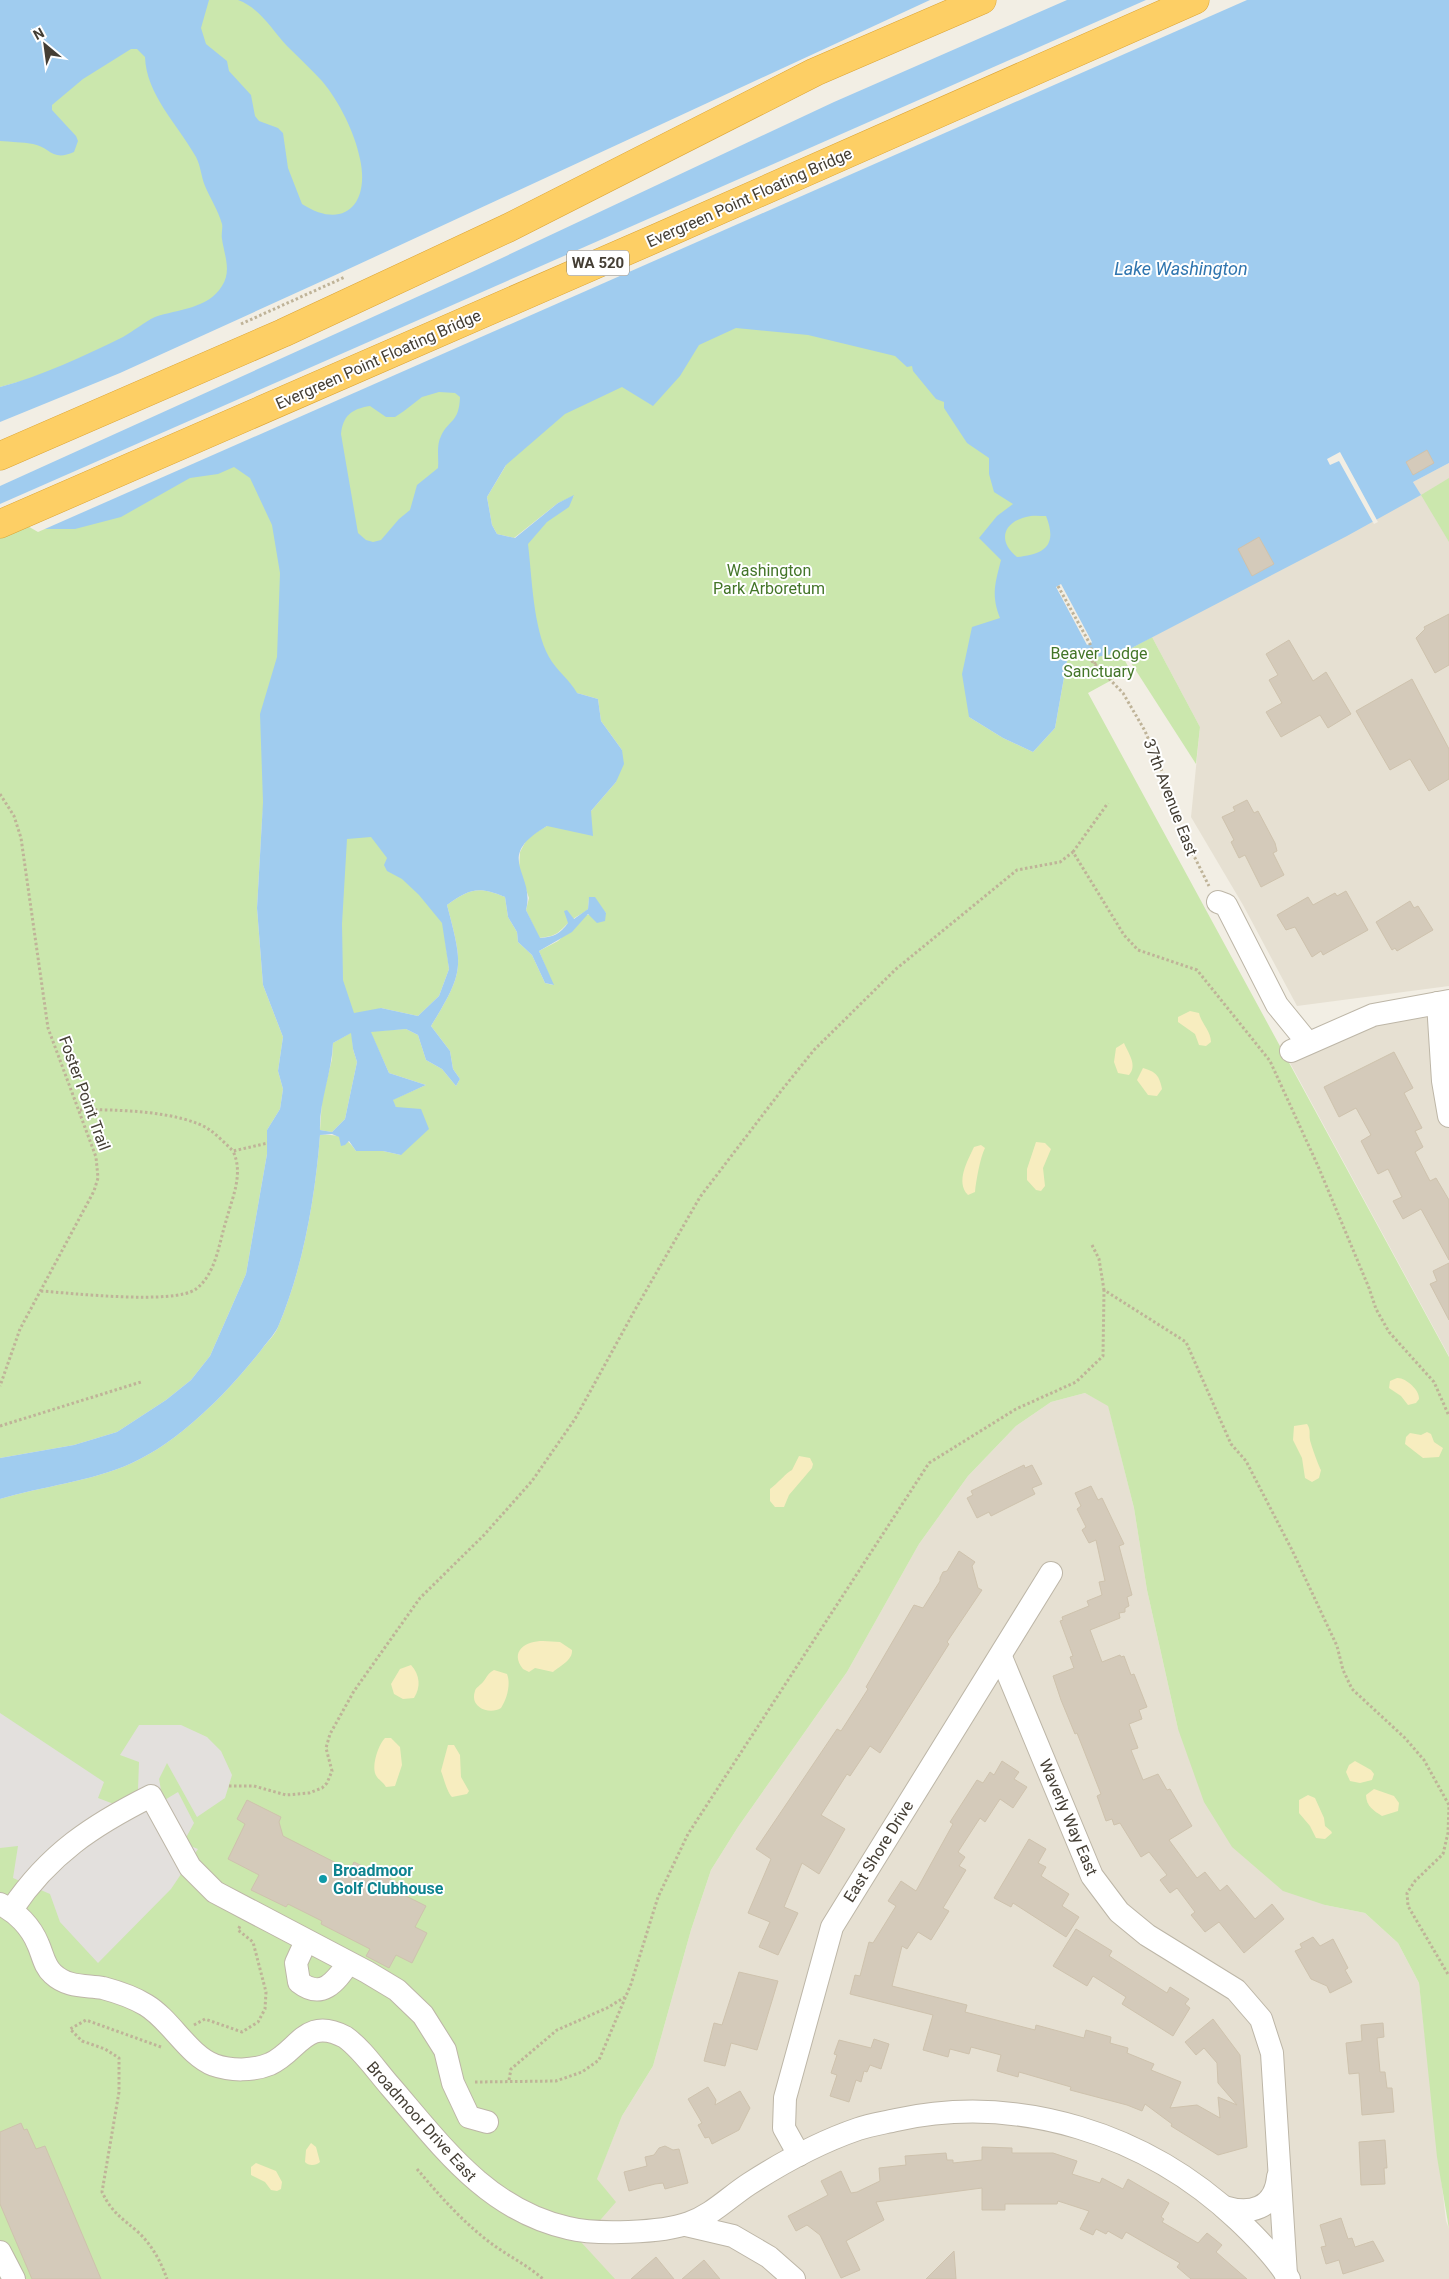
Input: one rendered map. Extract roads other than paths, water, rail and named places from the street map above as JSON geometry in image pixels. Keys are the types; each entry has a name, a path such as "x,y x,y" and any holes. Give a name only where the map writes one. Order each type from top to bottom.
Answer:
{"highway":[{"path":"0,456 292,329 508,228 815,72 982,0"},
{"name":"Evergreen Point Floating Bridge","path":"0,524 661,236 1195,0"}],"street":[{"path":"1218,902 1226,905 1299,1047 1373,1015 1444,1002 1443,1081 1449,1116"},
{"name":"East Shore Drive","path":"799,2155 784,2128 785,2098 832,1927 1001,1657 1051,1573"},
{"name":"Waverly Way East","path":"1001,1657 1092,1876 1119,1912 1147,1936 1236,1990 1261,2019 1272,2053 1278,2174 1287,2277"},
{"path":"6,1907 49,1862 112,1816 151,1796 190,1867 215,1892 398,1990 422,2015 445,2050 453,2083 469,2117 487,2122"},
{"name":"Broadmoor Drive East","path":"6,1907 33,1934 44,1961 54,1975 70,1984 103,1988 124,1994 147,2005 164,2018 197,2054 209,2063 223,2068 261,2067 276,2060 297,2040 311,2032 327,2031 345,2037 470,2177 490,2193 539,2220 569,2229 602,2233 686,2225 716,2209 748,2184 799,2155 859,2128 915,2116 944,2113 1011,2113 1059,2121 1115,2139 1180,2173 1224,2207 1246,2228 1287,2277"},
{"path":"306,1941 296,1963 299,1982 308,1989 319,1990 330,1985 338,1978 348,1964"},
{"name":"Waverly Way East","path":"1224,2207 1240,2211 1259,2208 1274,2194 1278,2174"},
{"path":"686,2225 733,2236 769,2257 794,2279"},
{"path":"0,2252 14,2279"}],"water":[{"name":"Lake Washington","path":"0,0 209,0 201,28 206,44 227,61 229,71 251,95 255,116 259,121 278,128 283,133 288,168 302,204 317,212 330,215 341,213 350,208 357,200 361,189 362,175 358,149 346,118 322,81 253,8 238,0 1449,0 1449,463 1413,482 1421,495 1347,536 1124,652 1091,658 1068,655 1055,728 1033,752 1003,738 969,717 962,674 972,627 1000,618 997,610 995,589 1001,560 979,538 997,516 1013,504 994,492 989,474 989,458 967,443 944,408 944,402 936,399 913,371 912,366 907,367 895,356 808,335 736,328 699,345 680,376 653,406 622,387 565,414 506,465 487,497 492,525 497,534 515,538 558,503 574,495 569,507 547,522 528,544 536,617 544,645 552,662 577,693 598,699 601,721 622,750 624,764 616,782 591,811 593,836 547,826 531,837 522,847 519,857 528,897 526,910 540,938 556,934 565,927 568,923 564,911 567,910 574,919 588,909 589,897 595,897 606,913 605,921 597,923 588,914 572,932 539,951 554,985 545,983 532,955 518,942 517,932 508,917 505,897 488,891 475,890 462,895 447,905 456,942 458,968 450,992 431,1026 450,1051 453,1069 460,1079 456,1086 442,1069 426,1060 418,1035 406,1029 371,1032 389,1073 426,1085 393,1100 396,1107 421,1109 429,1129 401,1155 383,1151 356,1151 349,1141 341,1146 339,1137 332,1134 320,1135 315,1184 301,1257 278,1327 235,1381 203,1414 168,1442 132,1463 100,1475 0,1499 0,1458 74,1445 117,1432 166,1400 191,1380 210,1356 246,1274 267,1154 267,1130 280,1109 283,1089 278,1071 283,1037 263,985 257,908 263,802 260,714 277,657 280,573 272,525 250,478 234,467 218,474 190,478 121,517 75,529 37,529 0,507 0,387 78,358 123,337 155,317 201,304 216,294 225,280 227,268 222,224 205,186 196,157 164,109 151,84 145,57 137,49 131,49 83,79 52,105 52,110 76,136 78,141 74,152 67,155 56,155 33,144 0,141","holes":["439,392 455,393 460,397 458,412 439,440 438,468 417,485 410,510 399,519 381,540 373,542 366,540 358,533 341,434 344,422 353,411 370,406 386,417 395,417 422,397","1033,516 1046,516 1049,526 1049,541 1041,551 1017,557 1007,545 1005,534 1008,528 1018,520","371,837 387,858 384,865 387,871 402,879 419,895 442,923 449,969 439,996 418,1016 381,1008 354,1013 343,980 342,924 347,839","351,1033 357,1062 345,1119 332,1132 320,1130 320,1119 333,1043"]}],"place":[{"name":"Broadmoor Golf Clubhouse","path":"323,1879"}],"park label":[{"name":"Washington Park Arboretum","path":"769,579"},
{"name":"Beaver Lodge Sanctuary","path":"1099,662"}]}
